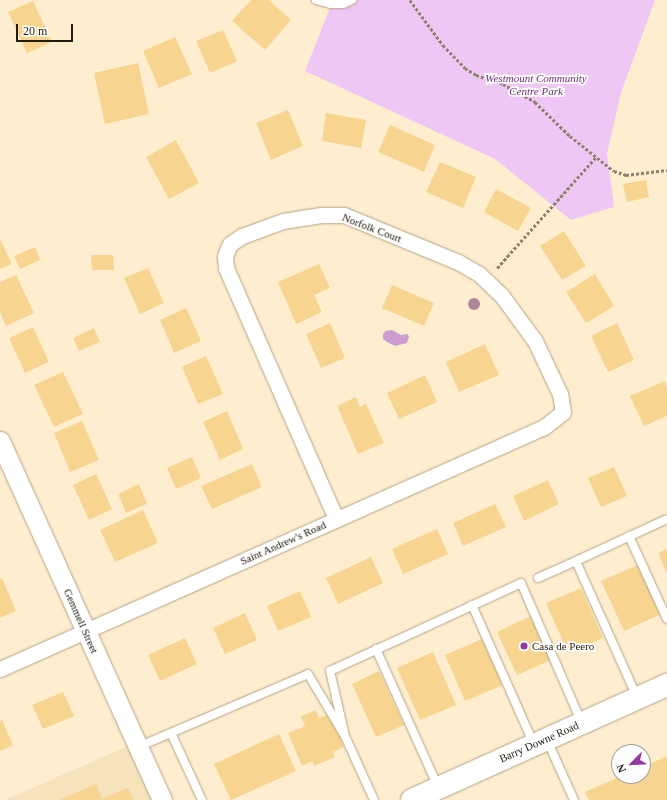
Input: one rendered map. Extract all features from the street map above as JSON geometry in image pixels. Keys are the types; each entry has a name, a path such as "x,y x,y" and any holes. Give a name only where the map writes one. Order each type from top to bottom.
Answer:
{"main road":[{"name":"Barry Downe Road","path":"412,800 667,685"}],"street":[{"name":"Norfolk Court","path":"336,519 226,268 225,256 230,244 242,236 283,221 321,214 344,215 458,262 479,274 502,296 535,341 560,394 564,412"},
{"name":"Saint Andrew's Road","path":"0,669 544,427 564,412"},
{"name":"Gemmell Street","path":"0,441 162,800"}],"lane":[{"path":"316,0 332,4 343,4 352,0"},
{"path":"538,578 667,519"},
{"path":"629,536 667,619"},
{"path":"576,560 637,698"},
{"path":"346,736 330,671 520,583 582,723"},
{"path":"472,605 540,742 574,800"},
{"path":"376,649 439,788"},
{"path":"138,748 308,674 346,736 374,800"},
{"path":"171,733 202,800"}],"path":[{"path":"410,0 443,45 465,68 476,75 503,84 535,102 570,136 614,171 626,175 667,170"},
{"path":"486,280 596,157"}],"shaded area":[{"path":"392,330 401,335 407,334 409,336 407,343 395,346 383,339 385,331"},
{"path":"137,742 163,800 5,800"}],"green space":[{"name":"Westmount Community Centre Park","path":"333,0 655,0 621,93 607,153 614,207 571,220 495,159 305,71"}],"building":[{"path":"251,0 269,0 291,20 265,50 232,21"},
{"path":"33,1 52,42 27,53 8,12"},
{"path":"223,30 237,61 210,73 196,41"},
{"path":"175,37 192,74 159,88 143,51"},
{"path":"138,63 149,114 105,124 94,73"},
{"path":"288,110 303,146 271,160 256,123"},
{"path":"326,113 366,120 361,148 322,141"},
{"path":"390,125 435,145 424,172 378,152"},
{"path":"176,140 199,183 169,199 146,157"},
{"path":"440,162 476,177 463,208 426,192"},
{"path":"646,180 649,197 627,202 623,184"},
{"path":"496,189 531,208 518,231 484,212"},
{"path":"564,231 586,266 562,280 540,246"},
{"path":"0,239 12,264 0,269"},
{"path":"35,247 40,260 20,269 14,256"},
{"path":"91,255 113,255 114,270 92,270"},
{"path":"319,264 330,288 314,295 322,312 296,324 278,282"},
{"path":"148,268 164,303 140,314 124,278"},
{"path":"595,274 614,306 586,323 566,292"},
{"path":"16,275 34,313 6,326 0,312 0,282"},
{"path":"392,285 434,303 424,326 382,308"},
{"path":"186,308 201,341 174,353 160,320"},
{"path":"330,323 345,358 321,368 306,334"},
{"path":"617,323 634,360 608,372 591,336"},
{"path":"33,327 49,362 25,373 9,338"},
{"path":"94,328 100,342 79,351 73,338"},
{"path":"485,344 499,375 459,392 446,362"},
{"path":"206,356 223,394 198,404 182,367"},
{"path":"63,372 83,414 54,427 34,385"},
{"path":"425,375 437,402 399,419 387,393"},
{"path":"665,381 667,387 667,416 644,426 630,396"},
{"path":"356,397 360,407 366,404 384,443 358,454 337,406"},
{"path":"227,411 243,449 220,460 203,422"},
{"path":"82,421 99,460 70,472 54,433"},
{"path":"192,457 201,478 176,489 167,468"},
{"path":"252,464 262,487 212,509 201,486"},
{"path":"614,467 627,496 601,507 588,478"},
{"path":"96,474 112,509 89,520 73,485"},
{"path":"548,480 559,504 524,521 513,496"},
{"path":"139,484 147,504 126,513 118,494"},
{"path":"495,504 506,527 463,546 453,523"},
{"path":"143,510 158,543 115,562 100,530"},
{"path":"437,529 448,554 403,574 392,549"},
{"path":"667,549 667,574 658,553"},
{"path":"371,557 383,583 338,604 326,578"},
{"path":"638,565 661,614 624,631 601,581"},
{"path":"2,578 16,611 0,618 0,579"},
{"path":"581,588 603,638 568,653 546,603"},
{"path":"300,591 311,617 278,631 267,606"},
{"path":"245,613 257,640 225,654 213,628"},
{"name":"Casa de Peero","path":"531,616 551,660 517,675 497,632"},
{"path":"185,638 197,664 160,681 148,655"},
{"path":"482,639 503,685 465,701 445,655"},
{"path":"433,652 456,705 420,720 397,668"},
{"path":"379,671 404,725 376,737 352,684"},
{"path":"63,692 74,716 43,729 32,705"},
{"path":"316,710 319,718 330,714 344,747 333,752 335,757 314,766 312,761 302,766 288,733 305,726 301,716"},
{"path":"2,720 13,745 0,751 0,721"},
{"path":"279,734 296,771 231,800 214,764"},
{"path":"667,756 667,800 589,800 585,792 611,780 611,784 651,784 651,763"},
{"path":"96,784 102,799 128,788 134,800 59,800"}],"place":[{"name":"Casa de Peero","path":"524,646"}]}
